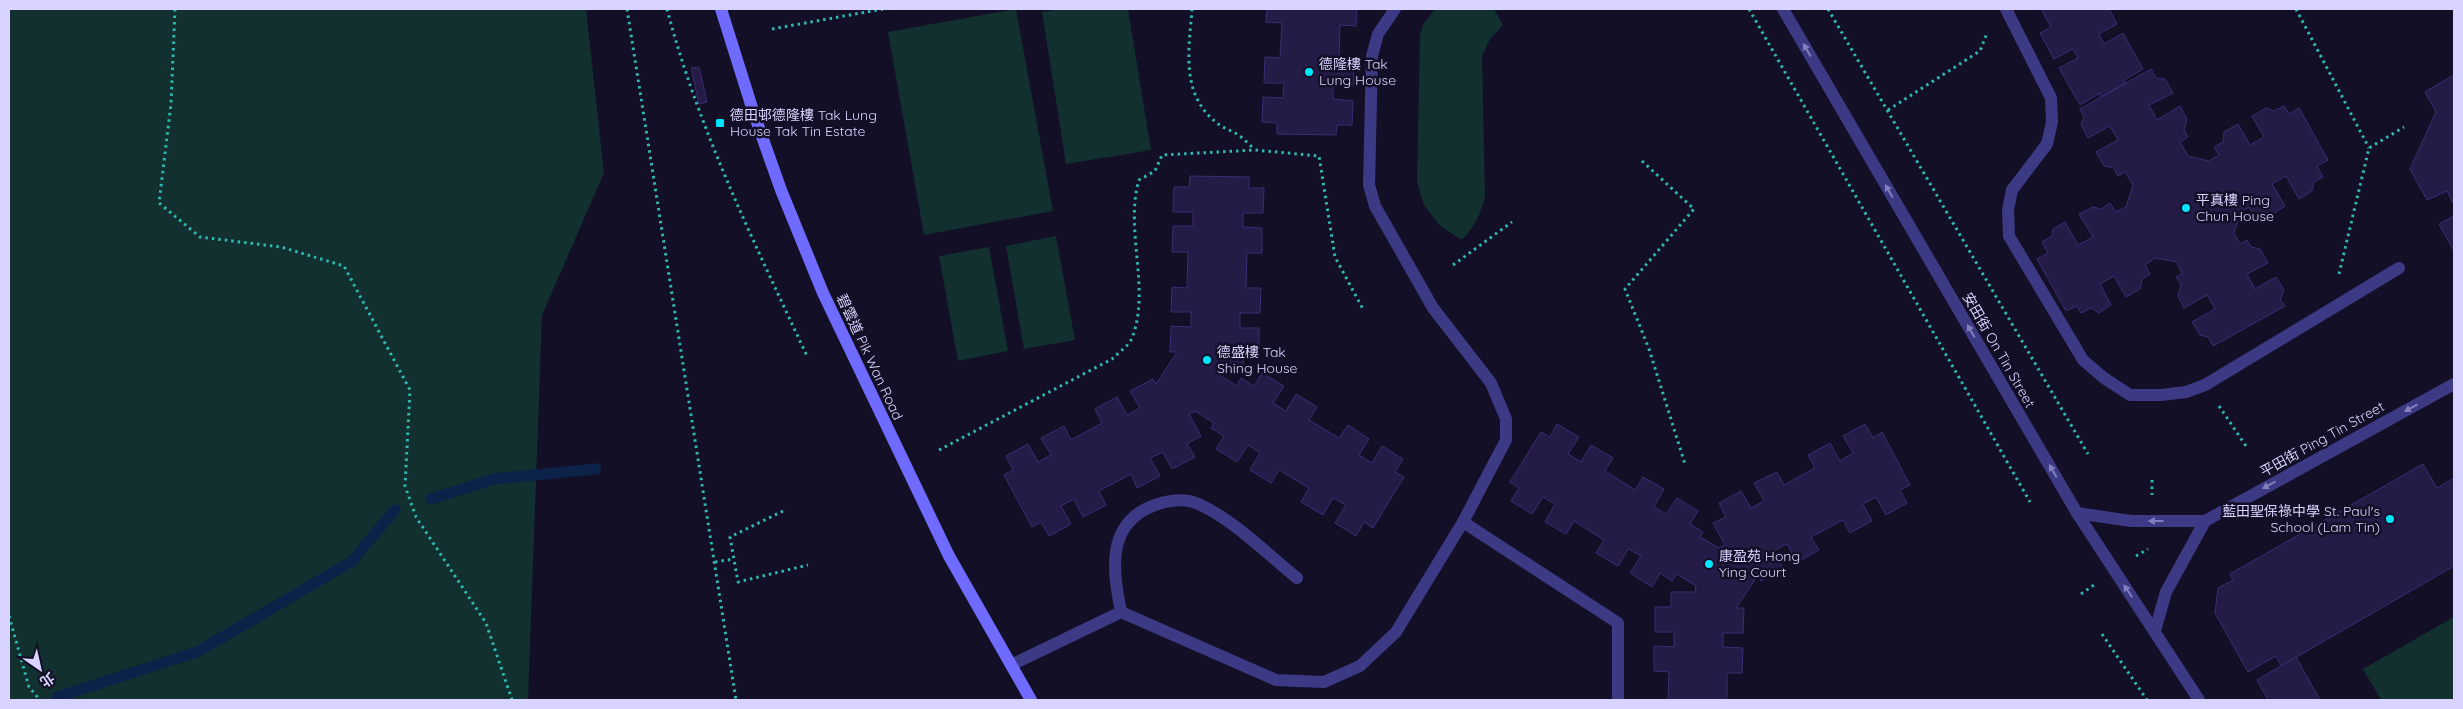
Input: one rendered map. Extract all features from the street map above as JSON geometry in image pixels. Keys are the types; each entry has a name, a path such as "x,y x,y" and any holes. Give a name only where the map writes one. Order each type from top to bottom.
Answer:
{"main road":[{"name":"碧雲道 Pik Wan Road","path":"721,9 754,114 781,190 823,293 949,556 1031,700"}],"street":[{"path":"1011,665 1120,612 1276,680 1324,682 1360,666 1396,632 1463,522 1506,440 1506,419 1491,383 1433,308 1375,206 1369,185 1372,56 1378,34 1395,9"},
{"path":"2006,9 2051,98 2052,122 2047,144 2012,190 2008,210 2009,236 2083,360 2104,378 2130,395 2161,396 2186,392 2205,385 2399,268"},
{"name":"安田街 On Tin Street","path":"1787,10 2077,513 2199,700"},
{"name":"平田街 Ping Tin Street","path":"2077,513 2131,521 2205,521 2454,384"},
{"path":"1120,612 1113,573 1115,549 1126,526 1145,509 1168,500 1194,502 1216,513 1296,578"},
{"path":"2155,632 2166,592 2205,521"},
{"path":"1463,522 1618,623 1618,700"}],"path":[{"path":"175,9 171,104 159,203 200,237 282,246 344,266 410,390 404,486 416,517 486,623 512,700"},
{"path":"627,9 736,700"},
{"path":"667,9 677,46 712,148 748,232 807,356"},
{"path":"772,29 883,9"},
{"path":"1192,9 1189,78 1195,97 1204,112 1218,125 1239,135 1255,150"},
{"path":"1749,9 2030,502"},
{"path":"1828,9 2088,454"},
{"path":"2296,9 2369,148 2330,311"},
{"path":"1888,110 1980,51 1990,26"},
{"path":"2369,148 2404,127"},
{"path":"939,450 1112,359 1130,342 1136,322 1138,285 1134,196 1138,180 1155,171 1162,154 1255,150 1319,156 1335,257 1364,311"},
{"path":"1642,161 1694,209 1626,289 1649,348 1685,464"},
{"path":"1453,265 1512,222"},
{"path":"2205,385 2248,449"},
{"path":"784,511 730,537 738,582 808,565"},
{"path":"715,562 735,559"},
{"path":"9,616 29,687 40,700"},
{"path":"2102,634 2147,700"}],"green space":[{"path":"9,9 586,9 604,173 542,315 528,700 9,700"},
{"path":"1016,9 1053,211 924,235 888,32"},
{"path":"1060,9 1128,9 1151,150 1066,164 1042,12"},
{"path":"1435,9 1494,9 1503,25 1490,39 1482,56 1485,196 1477,220 1462,240 1440,226 1424,205 1417,180 1420,34 1424,23"},
{"path":"1056,236 1075,340 1024,349 1006,246"},
{"path":"989,247 1008,351 958,361 939,256"},
{"path":"2454,617 2454,700 2381,700 2363,669"}],"building":[{"name":"德隆樓 Tak Lung House","path":"1267,9 1357,9 1356,26 1340,25 1339,60 1355,60 1353,86 1333,85 1333,99 1353,101 1352,125 1337,125 1336,135 1277,134 1277,123 1262,122 1263,97 1283,98 1284,83 1264,83 1265,57 1280,58 1282,23 1266,22"},
{"path":"2041,9 2109,9 2117,24 2099,34 2104,44 2123,33 2143,69 2124,80 2125,83 2101,97 2100,93 2080,105 2059,68 2078,58 2073,49 2054,59 2040,33 2051,27"},
{"path":"699,67 707,102 699,104 691,68"},
{"name":"平真樓 Ping Chun House","path":"2151,69 2156,78 2165,79 2173,93 2149,105 2157,120 2180,106 2187,119 2184,130 2188,137 2180,142 2188,156 2209,161 2219,155 2214,147 2223,142 2224,132 2238,124 2250,145 2264,137 2252,116 2266,108 2274,111 2284,106 2289,114 2299,108 2328,160 2317,166 2323,177 2314,182 2312,191 2299,199 2286,176 2272,184 2285,206 2273,214 2262,211 2254,216 2249,207 2241,212 2234,233 2240,244 2247,240 2251,247 2260,249 2268,263 2247,274 2255,289 2276,277 2284,290 2280,299 2285,306 2213,346 2208,337 2200,335 2192,322 2215,309 2207,295 2184,308 2178,296 2181,285 2176,277 2182,274 2177,262 2155,258 2145,265 2150,274 2142,279 2140,289 2126,297 2114,276 2100,284 2111,305 2099,313 2091,308 2081,313 2077,306 2066,311 2037,259 2048,253 2042,242 2052,236 2053,229 2065,222 2078,245 2093,237 2079,214 2093,207 2101,209 2110,203 2116,212 2126,207 2133,185 2125,172 2118,176 2114,168 2104,166 2096,152 2118,140 2110,126 2088,138 2081,125 2084,117 2080,109"},
{"path":"2454,75 2454,205 2447,191 2427,200 2410,169 2436,112 2425,92"},
{"name":"德盛樓 Tak Shing House","path":"1190,176 1249,177 1249,188 1264,188 1263,213 1243,213 1243,227 1262,228 1262,253 1247,253 1246,288 1261,288 1260,313 1240,313 1240,328 1259,328 1259,354 1244,353 1243,368 1218,367 1218,374 1237,386 1241,378 1254,386 1262,373 1284,386 1273,403 1286,411 1296,394 1317,407 1309,420 1339,438 1348,425 1369,439 1359,455 1372,463 1382,446 1403,459 1395,472 1404,477 1373,528 1364,522 1356,536 1335,523 1346,505 1333,498 1323,515 1301,502 1309,488 1279,470 1271,483 1250,470 1260,453 1248,445 1237,462 1216,449 1224,436 1211,428 1214,423 1195,411 1189,414 1201,436 1187,444 1195,457 1172,469 1163,452 1150,458 1160,476 1137,488 1131,474 1099,491 1106,505 1083,517 1074,499 1061,506 1071,524 1049,536 1041,522 1032,527 1004,475 1013,470 1006,456 1028,444 1038,462 1051,455 1041,438 1064,426 1071,440 1102,423 1095,409 1117,397 1127,415 1140,408 1130,391 1153,379 1156,384 1177,352 1170,352 1171,326 1191,327 1191,312 1171,312 1172,287 1187,288 1188,252 1172,252 1173,226 1193,226 1193,212 1173,212 1174,187 1189,187"},
{"path":"2454,216 2454,251 2439,224"},
{"name":"康盈苑 Hong Ying Court","path":"1557,424 1579,437 1568,454 1581,462 1591,445 1613,458 1605,471 1635,490 1643,477 1664,489 1654,507 1666,514 1677,498 1698,511 1690,524 1703,532 1700,537 1719,548 1725,545 1713,523 1726,517 1719,503 1741,491 1751,508 1764,501 1754,483 1777,472 1784,485 1815,468 1808,455 1830,443 1840,461 1853,453 1843,436 1865,424 1873,438 1882,432 1910,485 1900,490 1907,503 1886,515 1876,497 1863,504 1872,521 1850,533 1843,520 1811,537 1819,550 1797,562 1787,544 1774,551 1783,569 1761,581 1758,575 1736,608 1744,608 1743,633 1723,633 1723,647 1743,648 1742,673 1727,673 1727,700 1668,700 1669,672 1654,671 1654,646 1674,647 1674,632 1655,632 1655,607 1671,607 1671,592 1695,592 1696,586 1677,574 1672,581 1660,573 1652,587 1630,573 1641,556 1628,549 1618,566 1596,553 1604,540 1574,521 1566,534 1545,522 1555,504 1543,497 1532,514 1511,501 1519,488 1510,482 1541,432 1550,437"},
{"name":"藍田聖保祿中學 St. Paul's School (Lam Tin)","path":"2423,464 2437,488 2454,478 2454,566 2281,666 2276,656 2248,672 2215,613 2218,588 2233,580 2230,574"},
{"path":"2296,657 2320,700 2268,700 2257,680"}],"waterway":[{"path":"431,499 494,479 596,469"},
{"path":"57,697 197,652 351,562 395,510"}],"place":[{"name":"德隆樓 Tak Lung House","path":"1309,72"},
{"name":"德田邨德隆樓 Tak Lung House Tak Tin Estate","path":"720,123"},
{"name":"平真樓 Ping Chun House","path":"2186,208"},
{"name":"德盛樓 Tak Shing House","path":"1207,360"},
{"name":"藍田聖保祿中學 St. Paul's School (Lam Tin)","path":"2390,519"},
{"name":"康盈苑 Hong Ying Court","path":"1709,564"}]}
